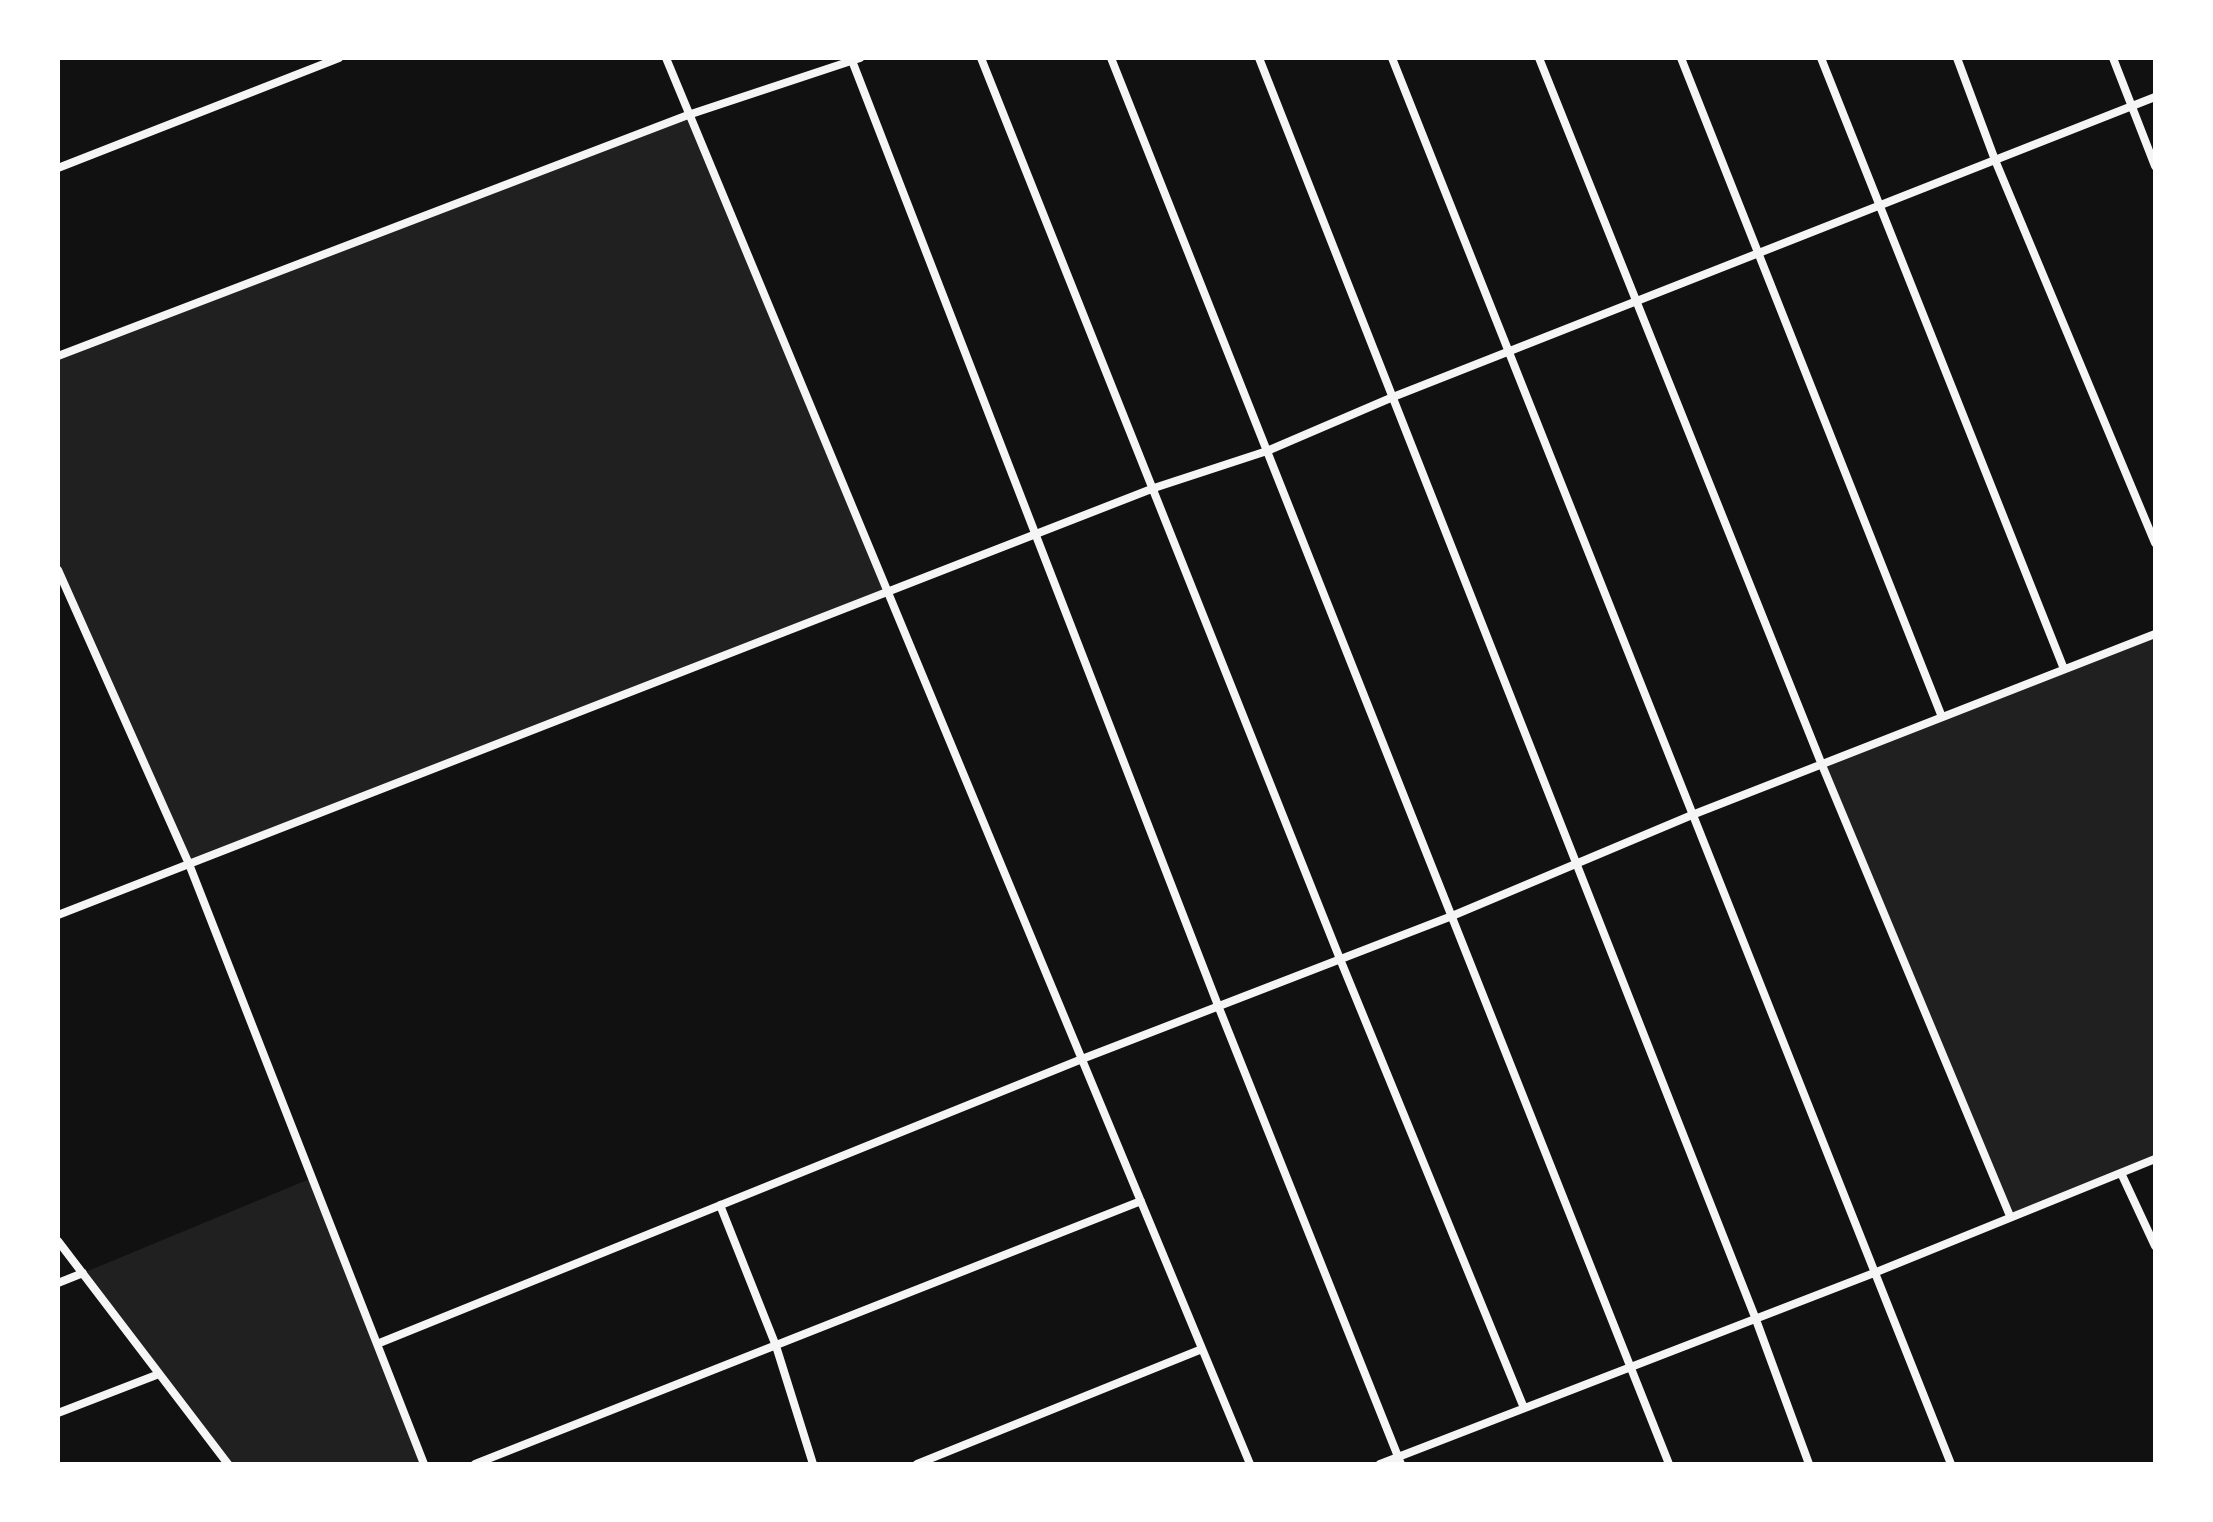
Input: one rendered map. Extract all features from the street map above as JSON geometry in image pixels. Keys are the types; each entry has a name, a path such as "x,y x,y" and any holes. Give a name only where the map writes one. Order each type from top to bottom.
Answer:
{"street":[{"path":"58,168 339,58"},
{"path":"666,58 1250,1464"},
{"path":"981,58 1340,959 1524,1408"},
{"path":"1111,58 1669,1464"},
{"path":"1259,58 1755,1317 1809,1464"},
{"path":"1392,58 1951,1464"},
{"path":"1539,58 1822,765 2010,1216"},
{"path":"1681,58 1942,717"},
{"path":"1821,58 2064,669"},
{"path":"1957,58 1995,160 2155,543"},
{"path":"2113,58 2155,166"},
{"path":"58,356 688,115 854,59 1219,1008 1399,1460"},
{"path":"58,915 1036,533 1154,488 1267,451 1393,397 1879,203 2155,97"},
{"path":"58,570 189,864 424,1464"},
{"path":"377,1344 1082,1059 1452,916 1692,815 2155,634"},
{"path":"1380,1464 1399,1460 2155,1159"},
{"path":"2121,1173 2155,1246"},
{"path":"475,1464 1141,1201"},
{"path":"720,1205 776,1346 813,1464"},
{"path":"58,1241 228,1464"},
{"path":"58,1283 83,1273"},
{"path":"917,1464 1202,1349"},
{"path":"58,1413 159,1374"}],"shaded area":[{"path":"688,115 888,593 189,864 58,570 58,356"},
{"path":"2155,635 2155,1159 2010,1216 1822,765"},
{"path":"312,1178 424,1464 228,1464 83,1273"}]}
